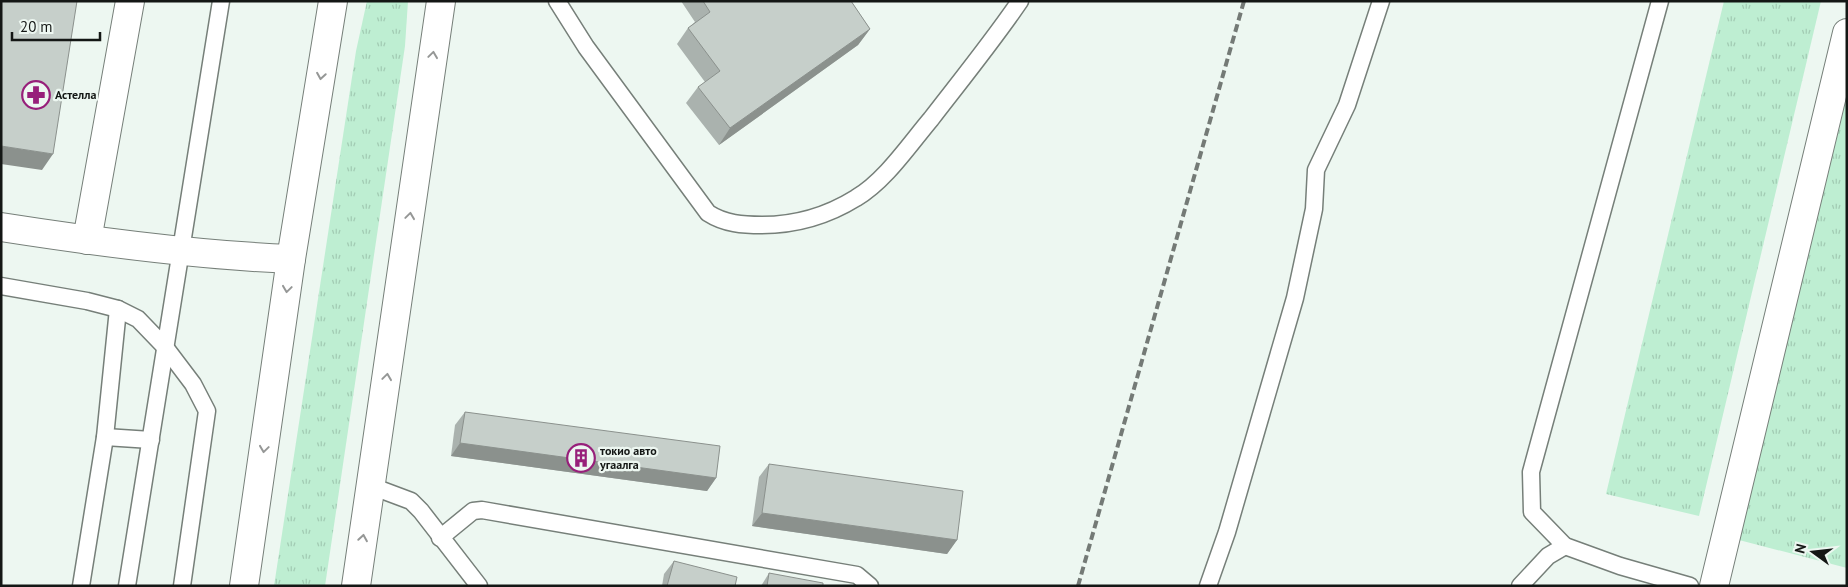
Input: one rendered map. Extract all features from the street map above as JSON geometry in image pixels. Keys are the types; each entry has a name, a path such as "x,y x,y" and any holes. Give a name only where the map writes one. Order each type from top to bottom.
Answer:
{"main road":[{"path":"87,240 130,1"},
{"path":"244,586 291,259 333,1"},
{"path":"356,586 441,1"},
{"path":"1714,586 1847,33"},
{"path":"1,227 87,240 241,257 291,259"}],"lane":[{"path":"127,586 221,1"},
{"path":"557,1 586,48 708,213 720,220 751,225 783,225 822,216 857,198 894,165 993,40 1020,1"},
{"path":"1208,586 1227,532 1295,298 1314,209 1316,170 1347,105 1381,1"},
{"path":"1660,1 1531,472 1532,512 1565,546 1620,566 1690,586"},
{"path":"1,286 87,301 118,309 138,319 165,347 193,384 207,410 182,586"},
{"path":"81,586 105,437 118,309"},
{"path":"105,437 150,440"},
{"path":"371,486 411,501 421,511 479,586"},
{"path":"440,538 473,511 482,510 857,575 870,586"},
{"path":"1520,586 1548,556 1565,546"}],"green space":[{"path":"367,1 408,1 405,46 325,586 274,586 356,51"},
{"path":"1724,1 1821,1 1699,516 1606,494"},
{"path":"1847,96 1847,568 1739,540"}],"building":[{"path":"1,1 77,1 53,154 1,146"},
{"path":"703,1 851,1 870,29 730,128 698,87 720,71 688,28 710,12"},
{"path":"465,412 720,446 716,478 460,443"},
{"path":"769,464 963,491 957,540 762,513"},
{"path":"674,561 737,577 735,586 667,586"},
{"path":"769,573 823,583 823,586 767,586"}],"railway":[{"path":"1078,586 1244,1"}],"place":[{"name":"Астелла","path":"36,95"},
{"name":"токио авто угаалга","path":"581,458"}]}
